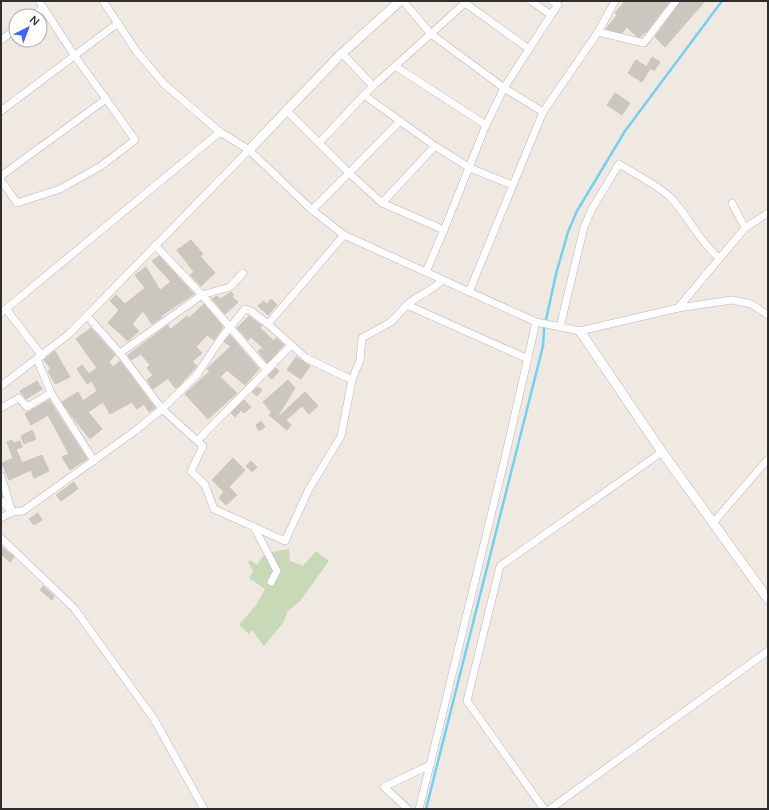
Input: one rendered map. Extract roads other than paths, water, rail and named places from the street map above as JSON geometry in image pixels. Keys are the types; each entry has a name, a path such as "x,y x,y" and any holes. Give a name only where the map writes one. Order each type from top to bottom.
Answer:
{"street":[{"path":"39,1 43,8"},
{"path":"103,1 137,52 164,84 220,132 249,150 312,210 344,235 536,322 580,331 678,308 732,300 751,304 768,316"},
{"path":"1,386 40,358 87,316 342,53 401,1 431,34 504,88 543,112"},
{"path":"531,1 551,15"},
{"path":"470,292 512,184 543,112 598,32 615,1"},
{"path":"598,32 644,43 676,1"},
{"path":"319,143 373,86 466,2 529,49"},
{"path":"426,272 470,168 486,125 504,88 551,15 557,2"},
{"path":"1,180 17,203 60,189 100,166 135,140 74,55 48,16"},
{"path":"1,111 118,23"},
{"path":"342,53 373,86"},
{"path":"395,66 486,125"},
{"path":"364,95 435,146 470,168 512,184"},
{"path":"1,176 106,98"},
{"path":"287,111 349,173 382,203 444,230"},
{"path":"312,210 400,120"},
{"path":"94,461 51,392 40,358 3,311 220,132"},
{"path":"382,203 435,146"},
{"path":"560,327 584,227 592,209 619,164 670,197 694,227 707,248 719,258"},
{"path":"732,203 745,228"},
{"path":"678,308 745,228 768,214"},
{"path":"268,324 344,235"},
{"path":"155,245 202,295 267,370"},
{"path":"120,352 202,295 230,287 243,273"},
{"path":"87,316 120,352 162,409 203,446 191,471 205,485 214,510 285,541 309,489 341,436 352,380 360,360 362,338 391,322 416,296 430,291 442,280"},
{"path":"407,305 528,359"},
{"path":"1,518 12,512 23,511 135,431 162,409 196,376 230,327 245,310 251,311 268,324 306,358 352,380"},
{"path":"419,809 536,322"},
{"path":"580,331 662,452 768,599"},
{"path":"198,440 291,345"},
{"path":"1,408 19,398 27,407 51,392"},
{"path":"544,809 467,701 500,566 662,452"},
{"path":"713,523 768,460"},
{"path":"1,476 12,512"},
{"path":"1,502 12,512"},
{"path":"254,527 277,571 271,582"},
{"path":"1,538 74,608 154,719 204,809"},
{"path":"550,809 768,650"},
{"path":"408,809 384,787 430,765"}],"waterway":[{"path":"426,809 543,346 544,329 556,274 568,232 577,211 625,131 722,1"}]}
